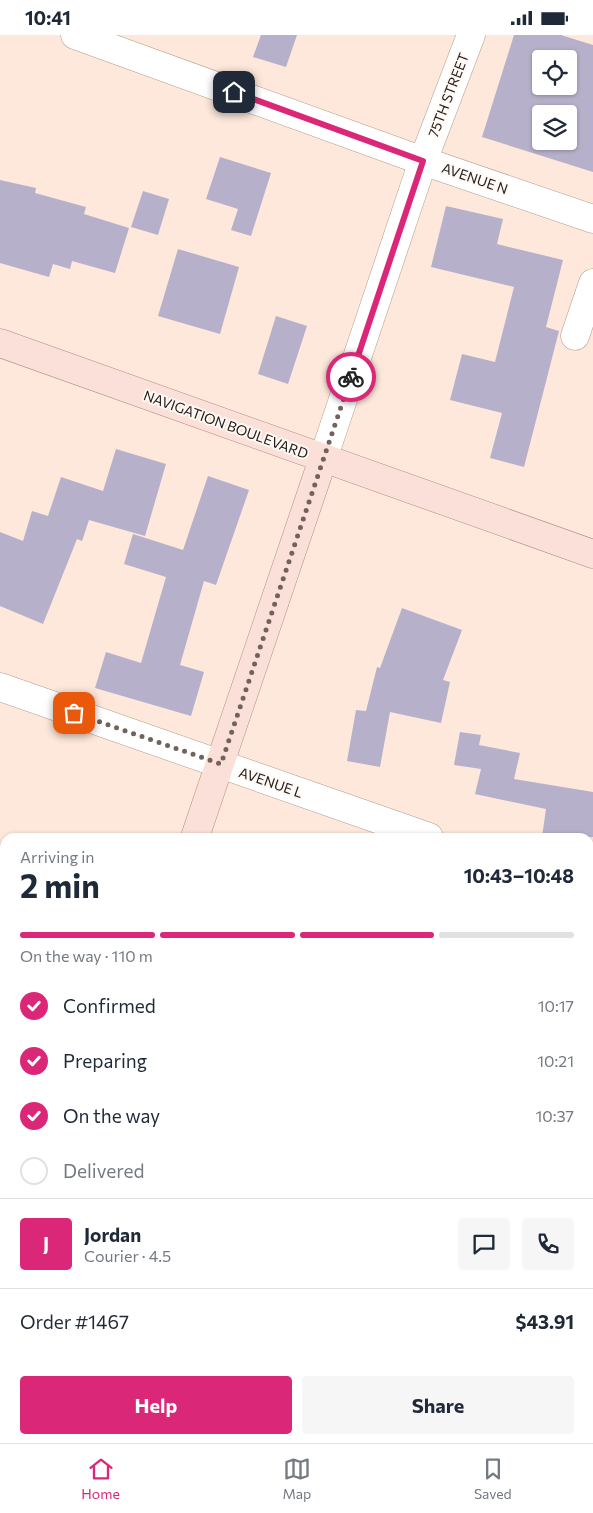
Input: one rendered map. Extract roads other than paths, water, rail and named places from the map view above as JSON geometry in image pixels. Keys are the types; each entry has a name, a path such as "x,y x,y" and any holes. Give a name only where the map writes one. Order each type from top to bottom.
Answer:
{"main road":[{"name":"NAVIGATION BOULEVARD","path":"0,343 593,554"},
{"name":"75TH STREET","path":"196,833 323,459"}],"street":[{"name":"75TH STREET","path":"323,459 423,161 471,35"},
{"name":"AVENUE N","path":"81,36 423,161 593,219"},
{"path":"575,336 593,283"},
{"name":"AVENUE L","path":"0,687 418,833"}]}
